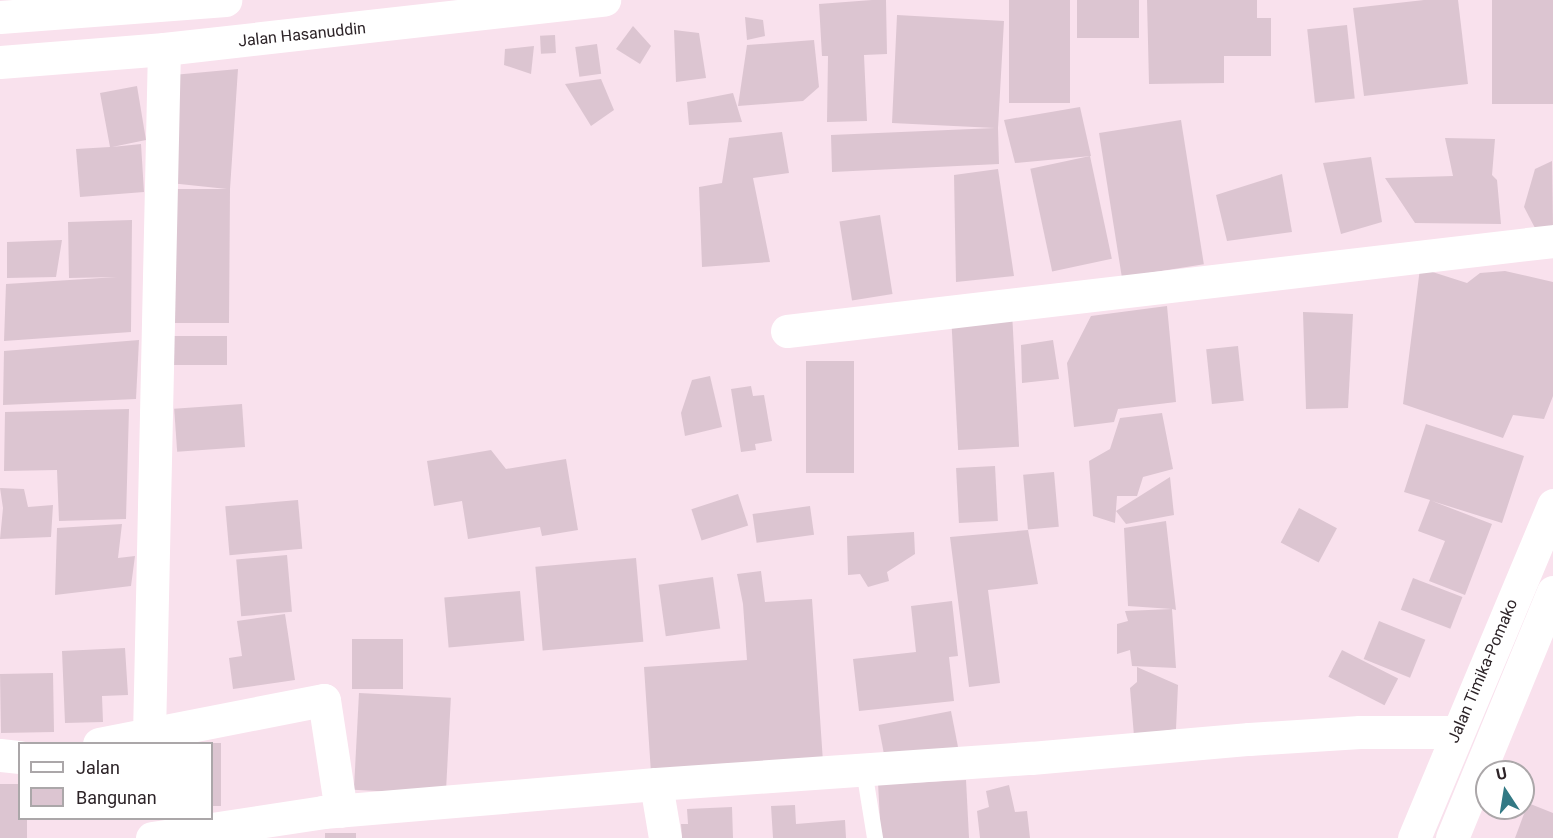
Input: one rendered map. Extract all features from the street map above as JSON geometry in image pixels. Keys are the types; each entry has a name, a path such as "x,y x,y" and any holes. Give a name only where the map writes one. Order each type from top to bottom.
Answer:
{"main road":[{"path":"0,17 153,3 225,0"},
{"name":"Jalan Hasanuddin","path":"0,62 164,49 604,0"},
{"path":"149,735 164,49"},
{"path":"787,331 1553,241"},
{"name":"Jalan Timika-Pomako","path":"1414,838 1553,505"},
{"name":"Jalan Timika-Pomako","path":"1452,838 1553,592"},
{"path":"110,742 324,700 329,820"},
{"path":"152,838 656,784 1360,732 1457,732"},
{"path":"0,755 18,757"},
{"path":"656,784 665,838"}],"lane":[{"path":"864,770 875,838"}],"building":[{"path":"886,0 887,54 864,55 867,121 827,122 828,56 822,56 819,4"},
{"path":"1009,0 1070,0 1070,103 1009,103"},
{"path":"1077,0 1139,0 1139,38 1077,38"},
{"path":"1147,0 1257,0 1257,18 1271,18 1271,56 1224,56 1224,83 1149,84"},
{"path":"1424,0 1458,0 1468,84 1364,96 1353,8"},
{"path":"1492,0 1553,0 1553,104 1492,104"},
{"path":"897,15 1004,21 998,128 999,164 832,172 831,135 995,128 892,123"},
{"path":"745,17 763,20 765,36 747,40"},
{"path":"1347,25 1355,99 1315,103 1307,29"},
{"path":"633,26 651,46 640,64 616,49"},
{"path":"674,30 699,33 706,78 676,82"},
{"path":"555,35 556,53 541,54 540,36"},
{"path":"814,40 819,87 803,101 738,106 747,45"},
{"path":"597,44 601,74 579,77 575,47"},
{"path":"534,46 531,74 504,65 505,49"},
{"path":"238,69 230,189 229,323 172,323 173,189 227,189 170,183 173,75"},
{"path":"601,79 614,110 591,126 565,84"},
{"path":"137,86 146,140 112,147 141,144 144,192 80,197 76,149 110,147 100,93"},
{"path":"733,93 742,122 689,125 687,102"},
{"path":"1080,107 1091,156 1015,163 1004,120"},
{"path":"1181,120 1204,264 1122,277 1099,133"},
{"path":"782,132 789,173 753,178 770,262 702,267 699,187 722,183 729,138"},
{"path":"1445,138 1495,139 1492,175 1497,180 1501,224 1415,223 1385,178 1453,176"},
{"path":"1090,156 1112,259 1052,271 1030,169"},
{"path":"1371,157 1382,222 1341,234 1323,163"},
{"path":"1552,161 1553,228 1535,228 1524,207 1535,169"},
{"path":"998,169 1014,276 956,282 954,175"},
{"path":"1282,174 1292,232 1227,241 1216,195"},
{"path":"880,215 893,294 852,300 840,221"},
{"path":"132,220 131,332 4,341 6,284 117,277 69,278 68,222"},
{"path":"62,240 56,277 7,278 7,242"},
{"path":"1420,268 1467,283 1480,273 1505,271 1553,282 1553,396 1544,419 1513,415 1503,438 1403,404"},
{"path":"1167,306 1176,402 1118,409 1114,422 1074,427 1067,363 1091,316"},
{"path":"1012,312 1019,447 958,450 951,315"},
{"path":"1303,312 1353,314 1348,408 1306,409"},
{"path":"169,336 227,336 227,365 169,365"},
{"path":"139,340 136,399 3,405 4,351"},
{"path":"1053,340 1059,379 1022,383 1021,345"},
{"path":"1238,346 1244,401 1212,404 1206,349"},
{"path":"806,361 854,361 854,473 806,473"},
{"path":"710,376 722,427 685,436 681,413 692,380"},
{"path":"751,386 753,396 764,395 772,441 755,444 756,450 741,452 731,389"},
{"path":"242,404 245,447 177,452 174,409"},
{"path":"129,409 126,519 59,521 57,470 4,471 5,412"},
{"path":"1162,413 1173,469 1143,477 1137,496 1117,496 1115,523 1093,516 1089,461 1110,449 1120,418"},
{"path":"1426,424 1524,456 1502,523 1432,501 1492,524 1465,595 1429,581 1445,541 1418,531 1430,500 1404,492"},
{"path":"491,450 506,469 566,459 578,530 542,536 540,527 468,539 462,501 434,506 427,461"},
{"path":"995,466 998,521 959,523 956,468"},
{"path":"1054,472 1059,527 1028,529 1023,475"},
{"path":"1170,477 1174,515 1126,524 1116,511"},
{"path":"0,488 24,489 28,507 53,505 51,537 0,539 3,508"},
{"path":"738,494 748,525 702,541 691,509"},
{"path":"298,500 302,549 230,555 225,506"},
{"path":"810,506 814,535 757,543 753,514"},
{"path":"1299,508 1337,528 1319,563 1281,542"},
{"path":"1166,521 1176,610 1128,606 1124,528"},
{"path":"122,524 118,558 135,556 131,586 55,595 57,528"},
{"path":"1028,530 1038,584 988,590 1000,683 969,687 950,537"},
{"path":"914,532 915,554 887,572 889,581 868,587 860,574 848,575 847,536"},
{"path":"287,555 292,612 241,616 236,559"},
{"path":"636,558 643,642 543,650 535,567"},
{"path":"761,571 765,602 812,599 823,762 651,773 644,667 747,660 743,604 737,574"},
{"path":"713,577 720,628 666,636 659,585"},
{"path":"1413,578 1462,597 1450,629 1401,610"},
{"path":"520,591 524,641 449,647 444,598"},
{"path":"952,601 958,656 949,657 954,701 859,711 853,659 916,652 911,606"},
{"path":"1172,609 1176,668 1132,666 1130,650 1117,654 1117,624 1128,621 1125,611"},
{"path":"285,614 295,680 233,689 229,658 242,656 237,621"},
{"path":"1379,621 1425,640 1410,678 1364,659"},
{"path":"352,639 403,639 403,689 352,689"},
{"path":"125,648 128,695 102,696 103,722 65,723 62,651"},
{"path":"1342,650 1398,679 1385,705 1328,677"},
{"path":"1137,667 1178,685 1176,729 1134,736 1130,688 1137,682"},
{"path":"53,673 54,732 1,733 0,674"},
{"path":"359,693 451,698 446,795 354,790"},
{"path":"951,711 958,748 886,762 878,725"},
{"path":"213,743 221,743 221,806 213,806"},
{"path":"966,780 969,838 881,838 878,785"},
{"path":"0,784 18,784 18,820 27,820 27,838 0,838"},
{"path":"1009,785 1015,812 1027,811 1030,838 980,838 977,811 989,807 986,791"},
{"path":"795,805 796,824 845,820 846,838 773,838 771,806"},
{"path":"1535,806 1553,813 1553,838 1515,838 1522,820 1535,820"},
{"path":"732,807 733,838 682,838 681,824 688,824 687,809"},
{"path":"325,833 356,833 356,838 325,838"}]}
